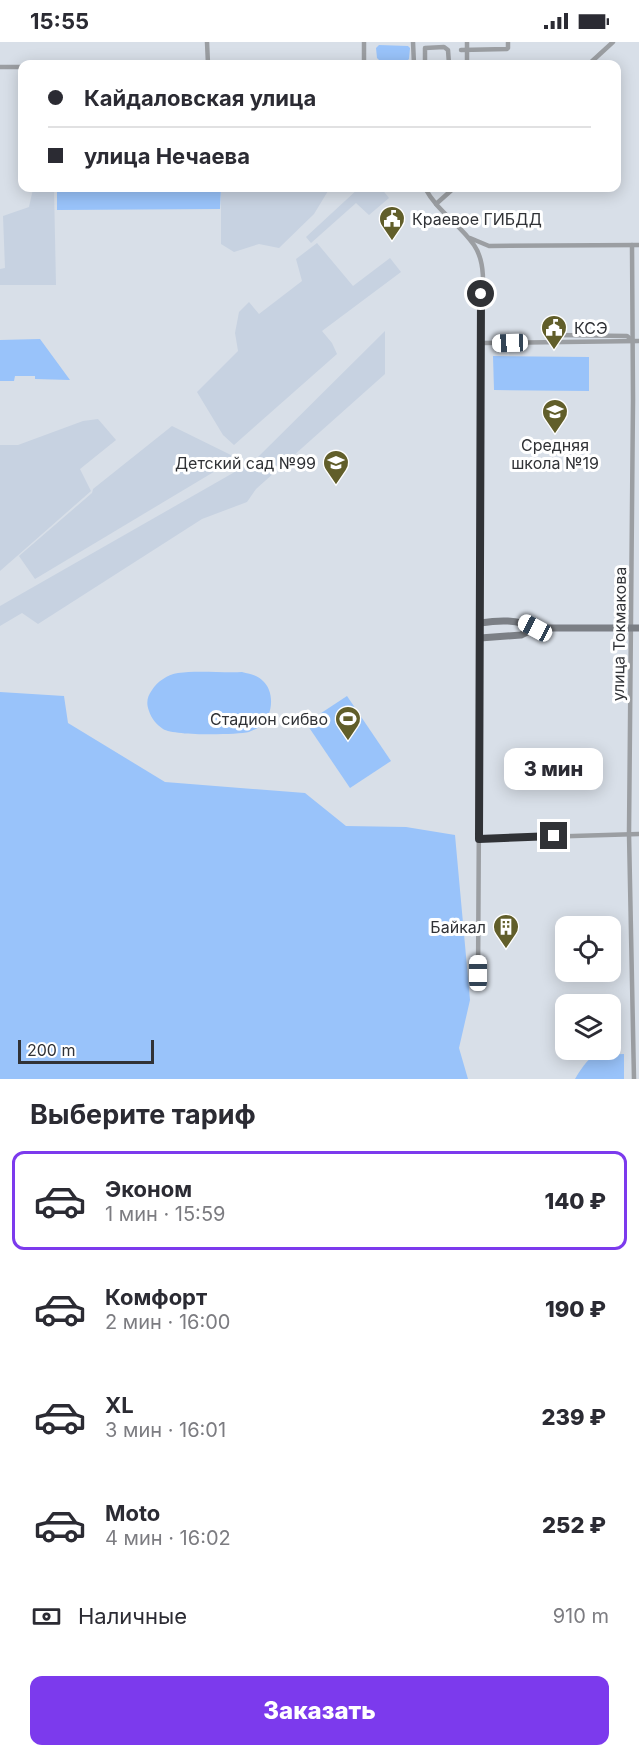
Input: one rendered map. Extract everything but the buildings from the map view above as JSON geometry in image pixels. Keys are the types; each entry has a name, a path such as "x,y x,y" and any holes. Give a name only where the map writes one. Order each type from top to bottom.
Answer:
{"street":[{"path":"207,42 208,60"},
{"path":"364,42 364,60"},
{"path":"413,42 414,60"},
{"path":"467,42 468,60"},
{"path":"461,50 507,49 508,42"},
{"path":"593,60 613,42"},
{"path":"425,60 425,48 444,47 448,50 449,60"},
{"path":"0,67 18,67"},
{"path":"428,192 474,245 483,274 480,308 482,343 478,980"},
{"path":"436,204 450,192"},
{"path":"465,235 489,246 639,245"},
{"name":"улица Токмакова","path":"632,245 636,341 628,834 634,1079"},
{"path":"556,335 627,336 636,341"},
{"path":"482,343 636,341"},
{"path":"633,434 639,434"},
{"path":"495,621 503,628 502,634 495,638"},
{"path":"495,621 488,625 487,631 495,638"},
{"path":"480,623 523,622 535,628 639,628"},
{"path":"480,638 521,635 535,628"},
{"path":"479,839 639,834"},
{"path":"632,992 639,997"}],"shaded area":[{"path":"379,45 408,46 410,48 409,59 379,60 376,48"},
{"path":"32,192 54,192 56,285 0,285 0,269 5,268 3,216 29,207"},
{"path":"57,192 221,192 220,209 57,210"},
{"path":"221,192 327,192 314,214 279,248 259,244 234,252 221,244"},
{"path":"355,192 384,192 389,198 369,215 356,203 311,243 306,237"},
{"path":"317,243 353,286 390,258 401,272 322,331 332,343 337,354 234,445 223,435 197,392 238,351 235,333 239,312 249,302 259,314 302,281 296,259"},
{"path":"385,331 385,374 256,489 247,502 202,519 38,624 22,613 0,626 0,606 254,461"},
{"path":"40,339 70,380 15,376 14,381 0,381 0,340"},
{"path":"493,356 589,357 589,391 494,390"},
{"path":"98,419 116,440 80,469 91,491 0,571 0,445 18,445 83,421"},
{"path":"172,426 237,458 35,579 19,556 92,493 93,489"},
{"path":"193,672 242,672 261,679 267,686 271,697 268,716 261,726 252,731 191,734 169,731 163,729 150,714 147,703 150,693 160,681 170,675"},
{"path":"0,692 64,696 68,723 165,782 305,793 346,826 406,827 455,835 470,1000 459,1048 468,1079 0,1079"},
{"path":"347,696 391,761 350,788 306,723"},
{"path":"621,1054 624,1054 624,1079 575,1079 589,1060 621,1060"}],"place":[{"name":"Краевое ГИБДД","path":"392,242"},
{"name":"КСЭ","path":"554,351"},
{"name":"Средняя школа №19","path":"555,435"},
{"name":"Детский сад №99","path":"336,486"},
{"name":"Стадион сибво","path":"348,742"},
{"name":"Байкал","path":"506,950"}],"route":[{"path":"481,294 479,839 554,836"}]}
